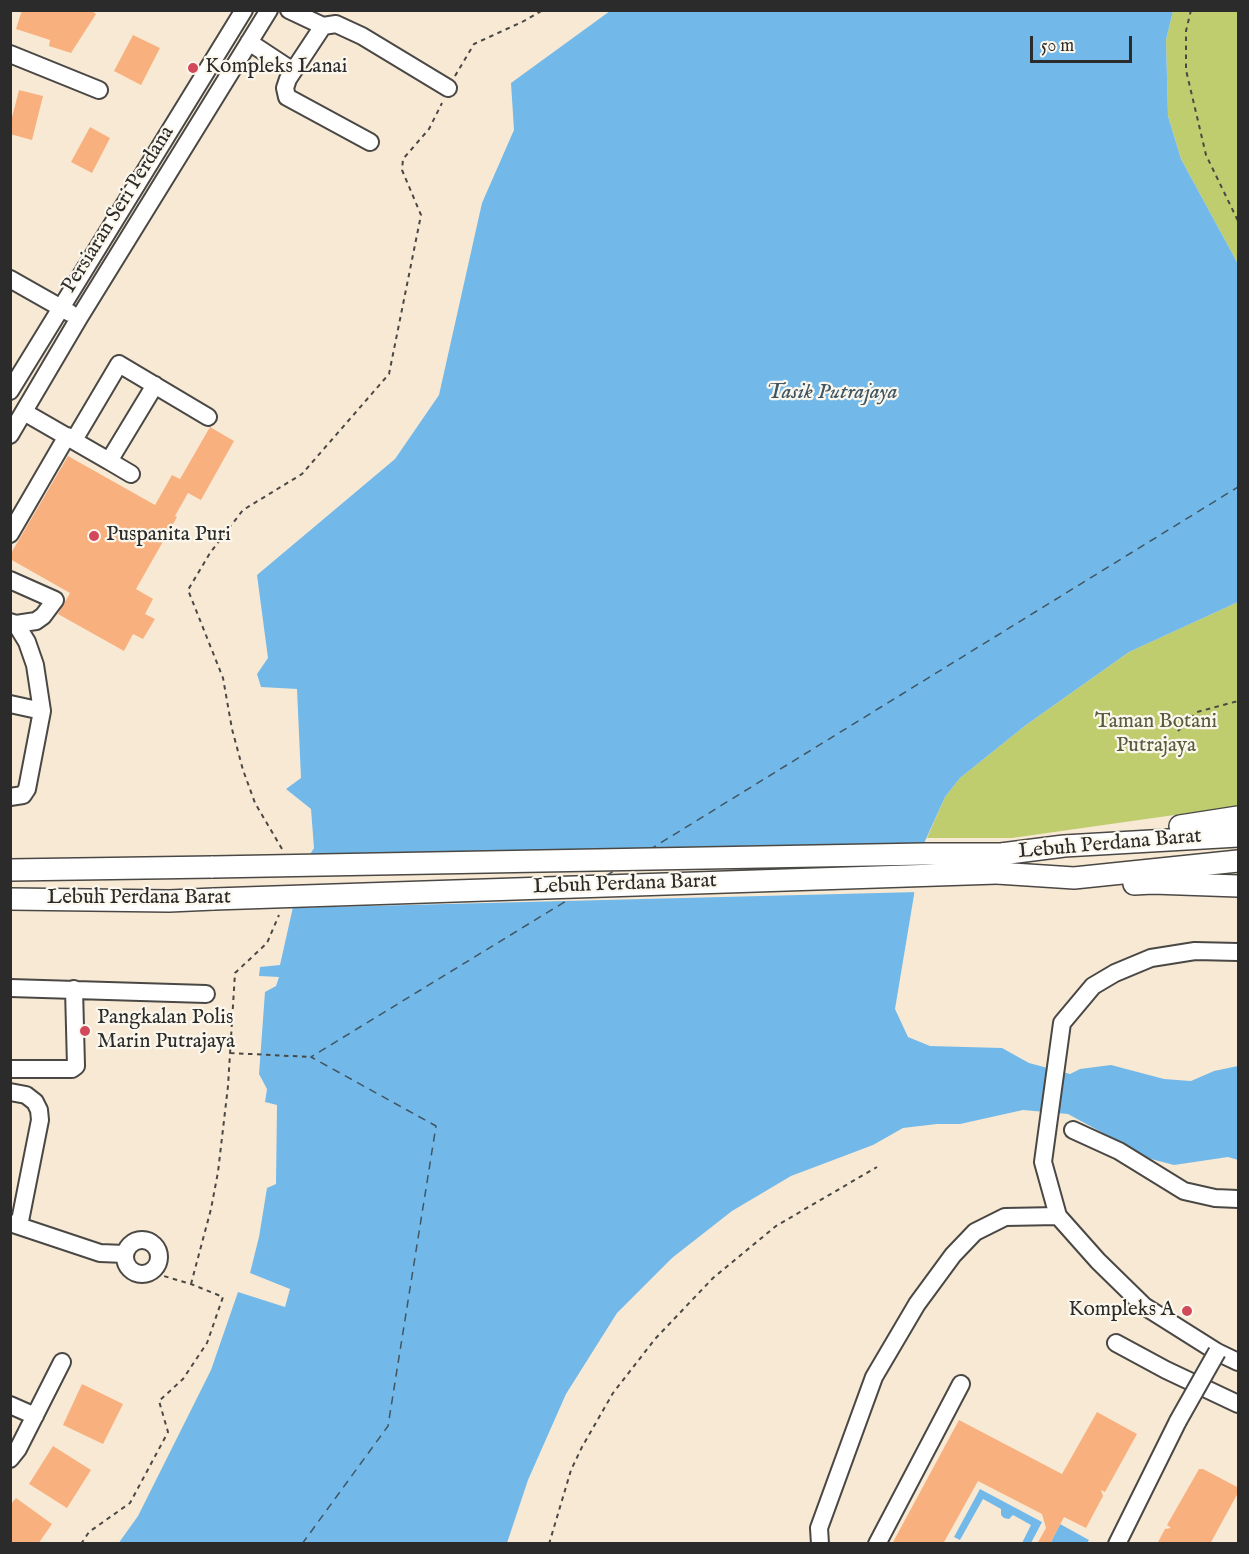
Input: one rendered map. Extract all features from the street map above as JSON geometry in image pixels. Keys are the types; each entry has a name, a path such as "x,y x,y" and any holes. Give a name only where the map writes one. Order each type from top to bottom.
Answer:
{"main road":[{"path":"1064,846 1122,834 1239,818"},
{"name":"Lebuh Perdana Barat","path":"10,899 169,901 999,864 1064,846 1239,836"},
{"name":"Lebuh Perdana Barat","path":"10,870 925,854 999,864 1074,878 1239,861"},
{"path":"1074,878 1122,885 1153,883 1239,886"}],"street":[{"name":"Persiaran Seri Perdana","path":"10,390 244,10"},
{"name":"Persiaran Seri Perdana","path":"10,435 79,318 269,10"},
{"path":"289,10 323,26 336,24 362,36 448,88"},
{"path":"323,26 293,72 285,88 287,97 370,142"},
{"path":"249,42 293,72"},
{"path":"10,54 99,90"},
{"path":"10,279 79,318"},
{"path":"10,534 119,364 208,417"},
{"path":"109,461 155,385"},
{"path":"24,412 131,474"},
{"path":"10,580 55,600 43,616 36,621 13,623"},
{"path":"10,797 23,795 27,789 42,711 35,665 27,642 13,623"},
{"path":"10,704 42,711"},
{"path":"1239,952 1195,951 1151,958 1115,973 1093,986 1062,1023 1043,1162 1058,1216 1098,1261 1144,1306 1217,1352 1239,1362"},
{"path":"10,988 206,994"},
{"path":"10,1069 72,1069 76,1066 74,989"},
{"path":"10,1092 26,1095 35,1102 40,1120 15,1224 100,1253 124,1254"},
{"path":"1073,1130 1119,1151 1184,1191 1215,1198 1239,1199"},
{"path":"820,1544 819,1528 874,1377 917,1304 952,1255 975,1232 1005,1217 1058,1216"},
{"path":"149,1241 158,1250 159,1256 155,1268 150,1272 137,1274 132,1271 124,1254 131,1243 149,1241"},
{"path":"1116,1343 1166,1370 1239,1404"},
{"path":"1117,1544 1178,1421 1217,1352"},
{"path":"10,1459 62,1362"},
{"path":"877,1544 961,1384"},
{"path":"10,1405 35,1416"}],"path":[{"path":"284,852 255,803 232,729 223,678 188,590 210,553 243,510 302,474 389,374 421,214 402,170 403,159 429,129 448,88 474,44 543,10"},
{"path":"1191,10 1186,31 1186,70 1206,155 1239,221"},
{"path":"1178,731 1197,712 1239,701"},
{"path":"191,1284 211,1209 218,1172 230,1053 235,973 267,943 279,918 280,907"},
{"path":"230,1053 311,1057"},
{"path":"549,1544 571,1470 582,1447 613,1393 655,1339 713,1278 776,1226 877,1167"},
{"path":"81,1544 89,1532 130,1503 168,1432 159,1401 183,1379 207,1343 223,1297 191,1284 150,1272"}],"green space":[{"path":"1173,11 1238,11 1238,264 1181,159 1168,116 1166,40"},
{"name":"Taman Botani Putrajaya","path":"1238,602 1238,806 1012,838 927,838 945,797 960,778 1026,725 1129,652"}],"water":[{"name":"Tasik Putrajaya","path":"610,11 1173,11 1166,40 1168,116 1181,159 1238,264 1238,602 1129,652 1026,725 960,778 945,797 916,861 914,895 895,1009 908,1037 930,1046 1002,1048 1029,1063 1070,1074 1080,1069 1111,1065 1164,1079 1191,1081 1214,1071 1238,1066 1238,1160 1228,1157 1174,1165 1151,1159 1068,1114 1023,1110 960,1124 903,1128 873,1145 791,1176 732,1211 672,1258 617,1313 566,1394 528,1480 507,1543 118,1544 138,1516 211,1370 238,1292 285,1307 290,1289 250,1273 267,1188 276,1184 277,1105 265,1102 267,1089 259,1074 265,992 276,986 279,977 259,976 260,967 280,965 293,907 294,880 314,848 311,809 286,789 301,778 297,689 261,687 257,674 268,658 257,575 395,459 439,395 482,203 514,130 511,83"},
{"path":"980,1489 1042,1522 1031,1543 1022,1543 1031,1525 1013,1515 1009,1519 1004,1518 1001,1515 1001,1509 983,1499 960,1540 954,1537"},
{"path":"1060,1524 1089,1540 1087,1543 1050,1544"}],"pier":[{"path":"304,858 919,862 918,892 290,908 291,879"}],"building":[{"path":"22,10 90,10 96,14 71,53 49,46 50,40 16,29"},
{"path":"133,35 160,48 141,85 114,71"},
{"path":"19,90 43,96 32,140 10,134 10,125"},
{"path":"90,127 110,138 92,173 71,162"},
{"name":"Puspanita Puri","path":"210,427 234,441 201,500 188,493 136,589 153,599 145,614 155,619 143,639 133,634 124,651 58,614 70,593 10,559 10,555 68,456 155,505 172,475 180,479"},
{"path":"82,1384 123,1404 103,1444 63,1425"},
{"path":"1097,1412 1137,1434 1105,1492 1101,1490 1103,1496 1086,1528 1064,1517 1050,1544 1037,1544 1046,1528 1042,1514 978,1481 943,1544 892,1544 959,1420 1062,1474"},
{"path":"53,1446 91,1470 67,1508 29,1484"},
{"path":"1199,1469 1239,1488 1210,1544 1157,1544 1165,1529 1171,1528 1167,1525"},
{"path":"16,1498 52,1524 38,1544 10,1544 10,1505"}],"ferry route":[{"path":"649,850 1238,487"},
{"path":"606,876 617,869"},
{"path":"302,1544 388,1426 436,1126 311,1057 571,898"}],"place":[{"name":"Kompleks Lanai","path":"193,68"},
{"name":"Puspanita Puri","path":"94,536"},
{"name":"Pangkalan Polis Marin Putrajaya","path":"85,1031"},
{"name":"Kompleks A","path":"1187,1311"}]}
